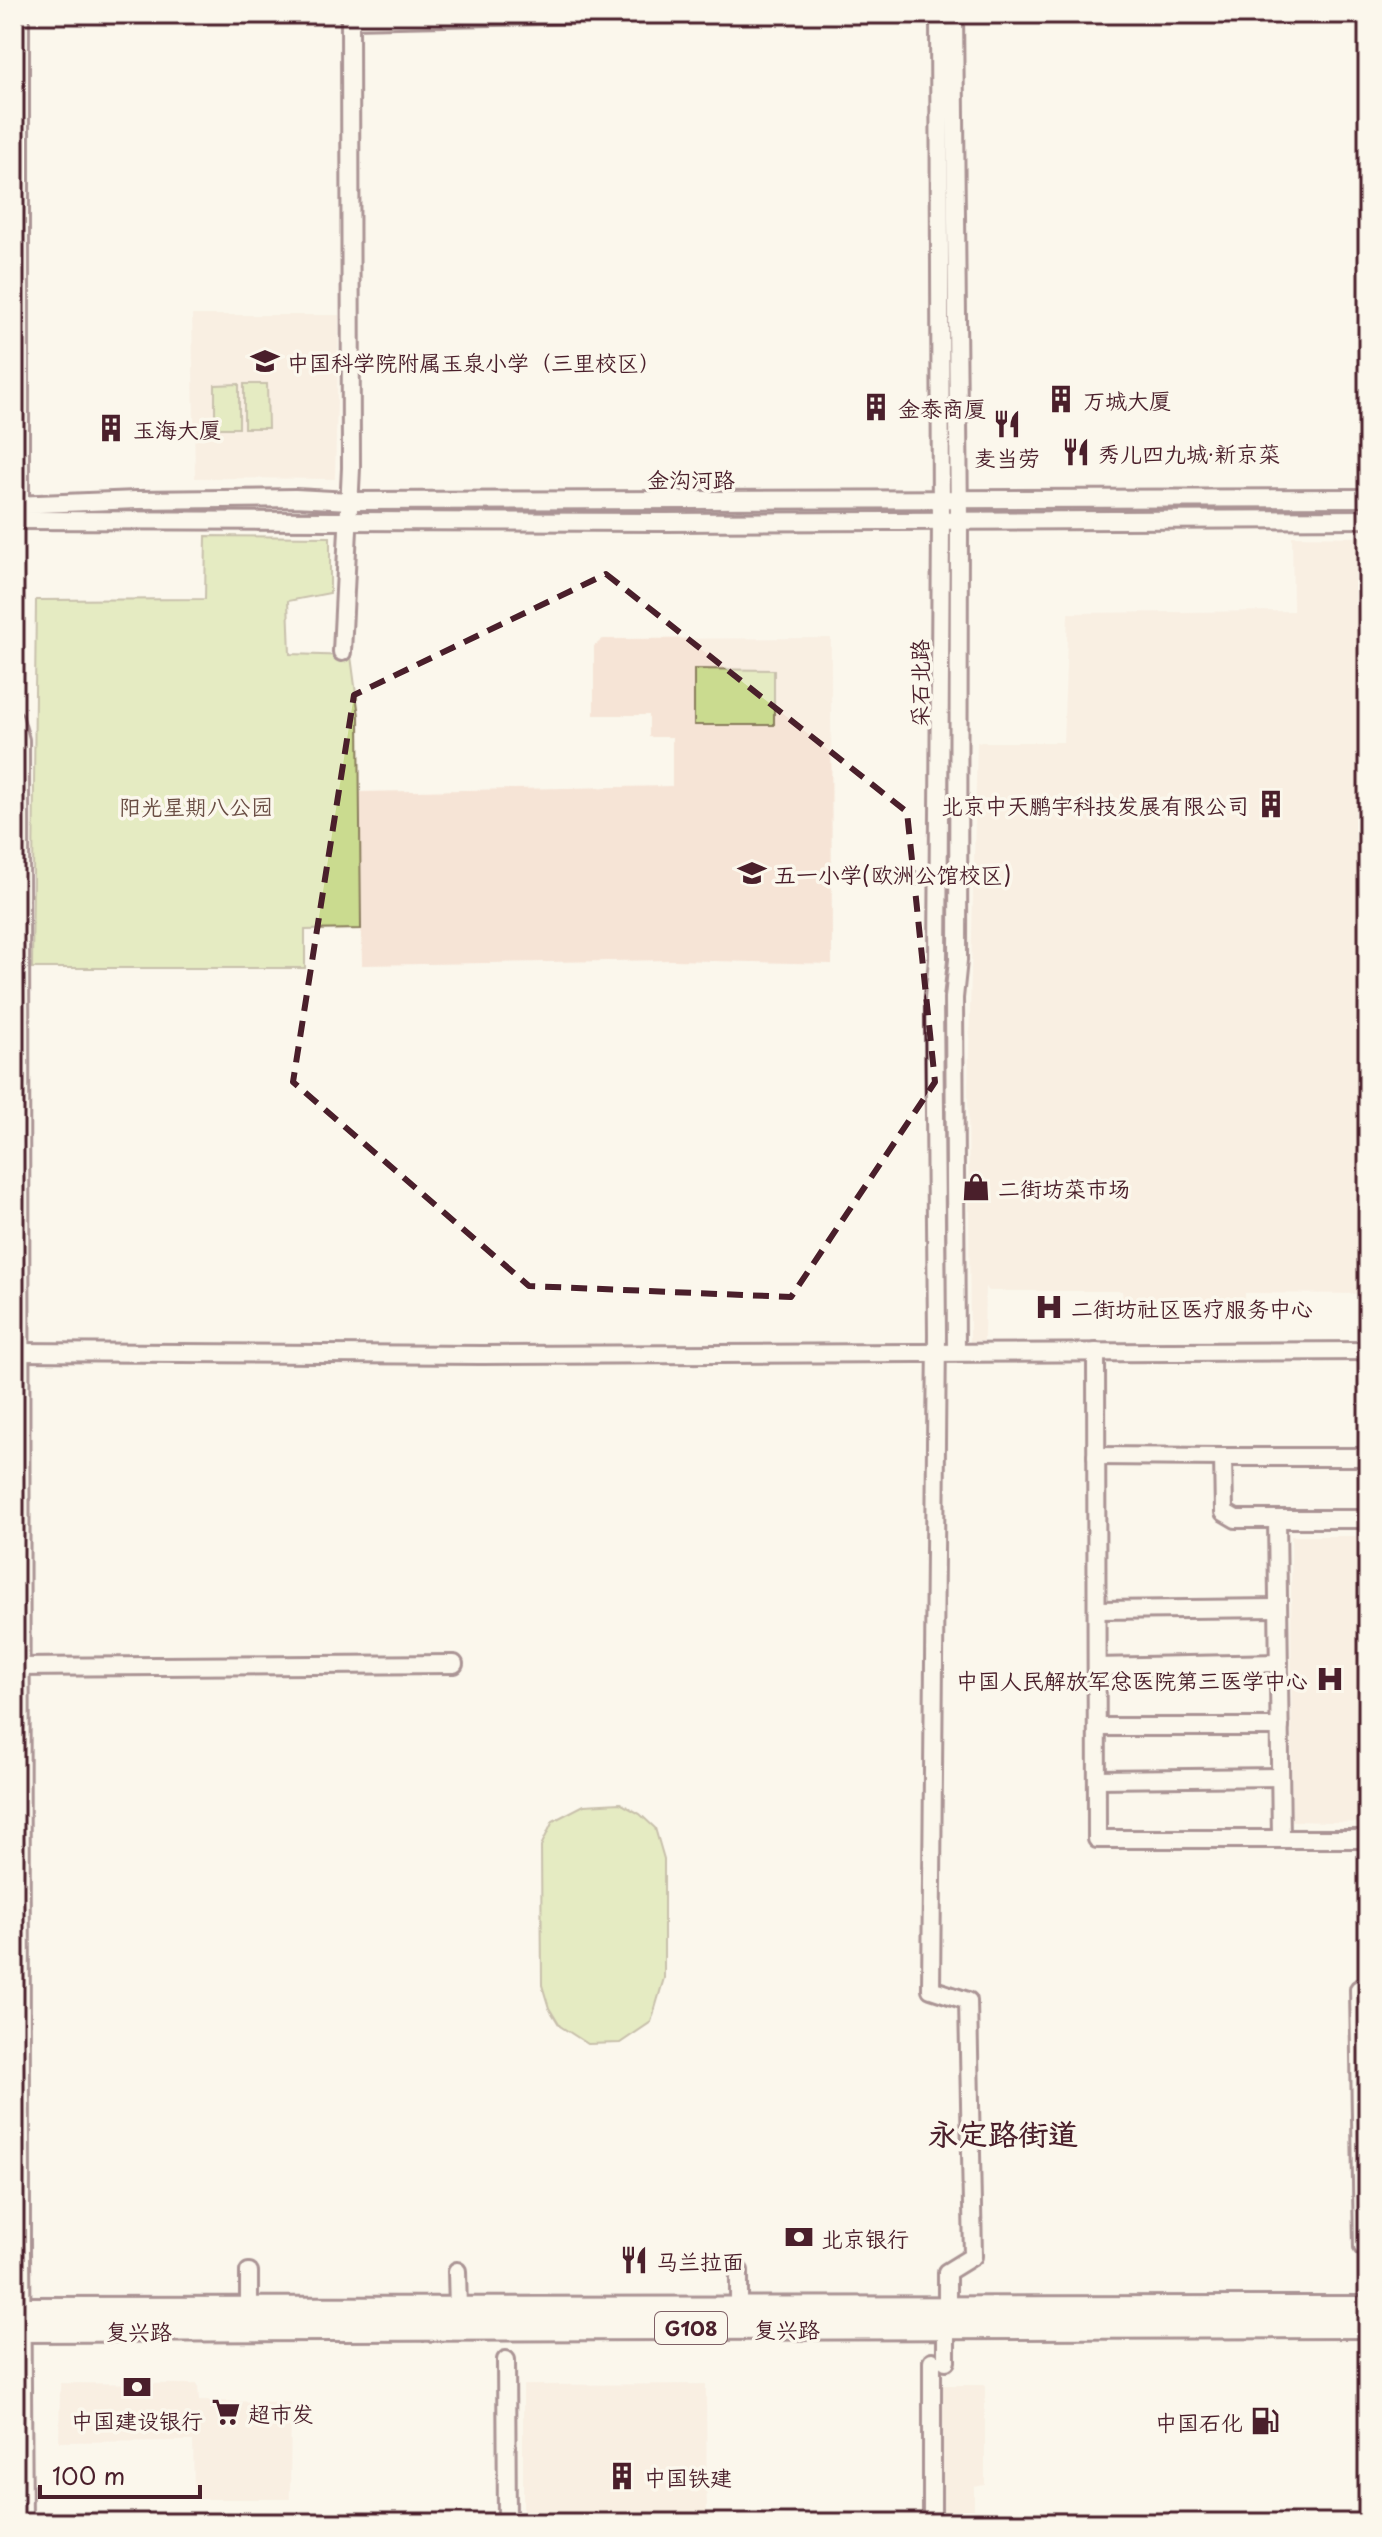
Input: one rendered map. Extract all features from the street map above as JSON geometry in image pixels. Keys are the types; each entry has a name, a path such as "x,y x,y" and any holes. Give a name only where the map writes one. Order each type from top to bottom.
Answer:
{"highway":[{"name":"复兴路","path":"17,2320 249,2309 739,2309 946,2318 1368,2308"},
{"name":"复兴路","path":"17,2320 946,2318 1368,2326"}],"street":[{"path":"16,510 20,14"},
{"path":"342,652 350,501 349,17 597,14"},
{"name":"采石北路","path":"939,14 941,521 938,960 934,998 936,1352 931,1989 968,2001 973,2256 947,2272 946,2318"},
{"name":"采石北路","path":"954,14 959,520 958,945 954,998 956,1352"},
{"path":"14,106 20,86"},
{"name":"金沟河路","path":"16,510 137,500 295,498 350,501 1368,498"},
{"name":"金沟河路","path":"16,510 349,522 1368,519"},
{"path":"14,719 20,740 17,2320 22,2519"},
{"path":"17,1352 482,1355 1368,1351"},
{"path":"1096,1352 1097,1839 1368,1839"},
{"path":"1096,1456 1368,1457"},
{"path":"1223,1457 1224,1512 1236,1519 1368,1519"},
{"path":"1277,1519 1281,1839"},
{"path":"1097,1610 1278,1608"},
{"path":"1097,1667 1279,1663"},
{"path":"17,1667 454,1664"},
{"path":"1097,1727 1280,1727"},
{"path":"1097,1779 1280,1777"},
{"path":"1363,2247 1359,1989 1368,1989"},
{"path":"457,2271 458,2309"},
{"path":"739,2271 739,2309"},
{"path":"249,2272 249,2309"},
{"path":"932,2523 939,2361 946,2318"},
{"path":"506,2360 507,2523"},
{"path":"1040,2523 1104,2523"}],"highlighted area":[{"path":"606,574 907,812 935,1082 791,1297 529,1286 293,1082 354,695"}],"shaded area":[{"name":"中国科学院附属玉泉小学（三里校区）","path":"192,315 339,315 335,479 195,478"},
{"path":"1292,536 1368,537 1368,1294 1245,1293 1245,1307 1123,1307 1122,1291 989,1291 985,1287 984,1341 970,1342 968,1087 977,742 1063,742 1068,613 1293,611"},
{"path":"831,638 832,964 673,960 362,965 359,792 672,786 672,737 649,737 649,715 594,715 594,646 603,639"},
{"name":"中国人民解放军总医院第三医学中心","path":"1291,1536 1368,1536 1368,1823 1292,1821"},
{"path":"60,2383 198,2384 199,2401 291,2402 290,2499 194,2499 193,2441 59,2442"},
{"path":"706,2384 707,2514 523,2515 523,2385"},
{"path":"936,2385 985,2385 985,2485 974,2487 974,2523 938,2523"}],"green space":[{"path":"239,384 239,428 215,428 215,385"},
{"path":"244,384 267,384 268,428 244,428"},
{"name":"阳光星期八公园","path":"206,536 330,537 330,593 288,601 290,654 351,656 359,716 361,929 305,930 305,968 32,968 36,600 205,599"},
{"path":"694,669 774,670 774,725 694,725"},
{"path":"620,1803 640,1814 655,1828 664,1859 664,1978 651,2022 620,2043 588,2044 560,2026 549,2008 542,1985 541,1846 553,1821 584,1805"}],"place":[{"name":"中国科学院附属玉泉小学（三里校区）","path":"265,361"},
{"name":"万城大厦","path":"1061,399"},
{"name":"金泰商厦","path":"876,407"},
{"name":"麦当劳","path":"1007,424"},
{"name":"玉海大厦","path":"111,428"},
{"name":"秀儿四九城·新京菜","path":"1076,452"},
{"name":"北京中天鹏宇科技发展有限公司","path":"1271,804"},
{"name":"五一小学(欧洲公馆校区)","path":"752,873"},
{"name":"二街坊菜市场","path":"976,1187"},
{"name":"二街坊社区医疗服务中心","path":"1049,1307"},
{"name":"中国人民解放军总医院第三医学中心","path":"1330,1679"},
{"name":"北京银行","path":"799,2237"},
{"name":"马兰拉面","path":"634,2260"},
{"name":"中国建设银行","path":"137,2387"},
{"name":"超市发","path":"226,2412"},
{"name":"中国石化","path":"1265,2421"},
{"name":"中国铁建","path":"622,2476"}],"district":[{"name":"永定路街道","path":"1003,2132"}]}
